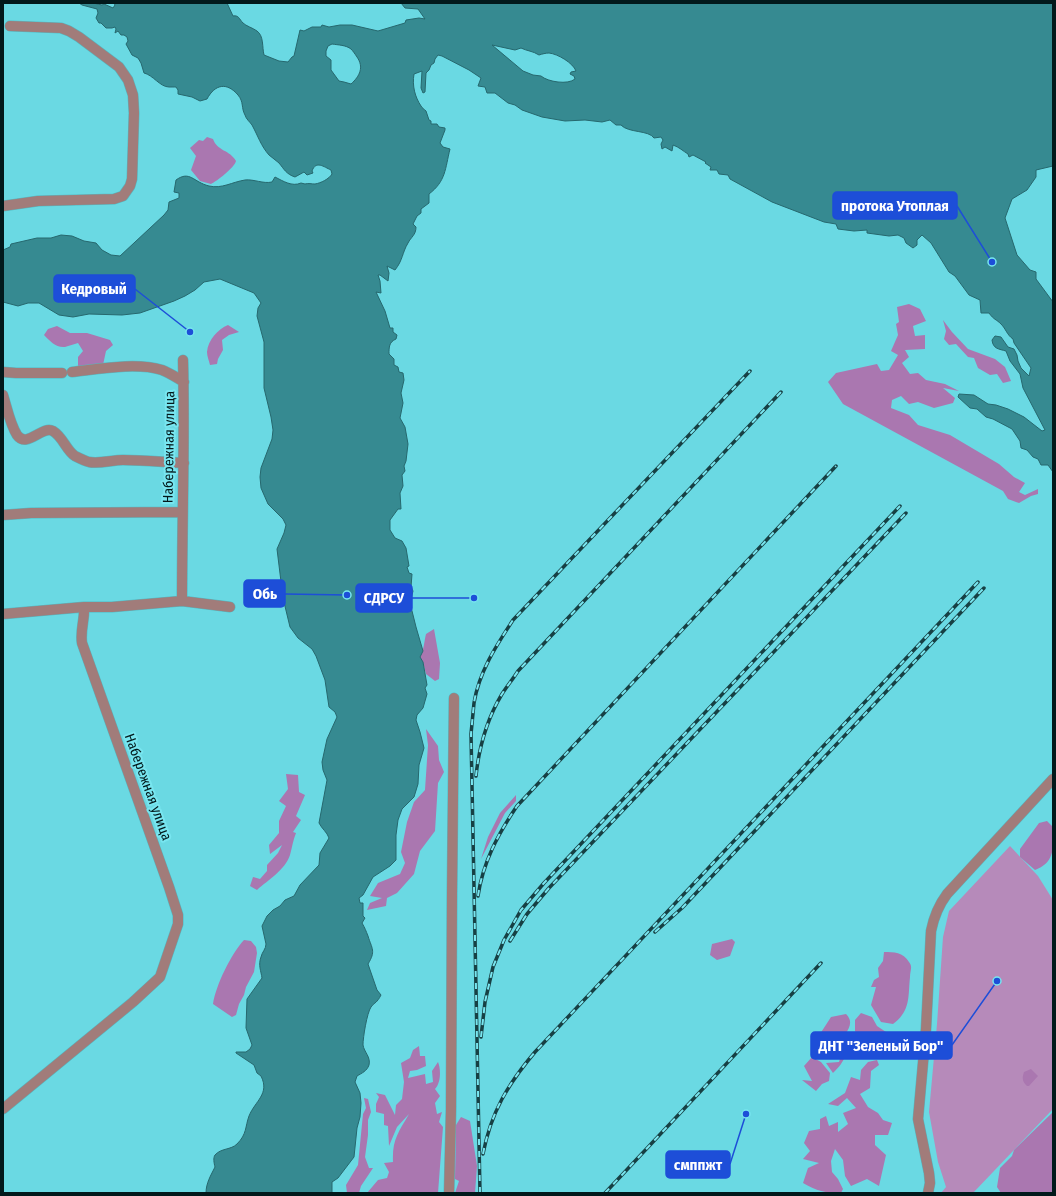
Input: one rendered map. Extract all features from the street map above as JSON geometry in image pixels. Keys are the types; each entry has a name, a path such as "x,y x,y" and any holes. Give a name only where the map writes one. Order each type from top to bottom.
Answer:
{"street":[{"path":"3,206 38,201 114,199 123,196 130,186 132,179 134,154 132,140 134,113 133,95 128,80 119,67 69,31 61,28 10,26"},
{"name":"Набережная улица","path":"182,602 182,512 184,463 183,360"},
{"name":"Набережная улица","path":"3,372 67,373 128,367 145,367 167,372 184,382"},
{"path":"3,377 16,373"},
{"path":"3,395 14,428 21,439 27,439 50,430 54,432 68,450 75,456 90,462 124,460 184,463"},
{"name":"Набережная улица","path":"3,515 31,513 182,512"},
{"path":"3,614 84,607 112,607 182,602 230,606"},
{"name":"Набережная улица","path":"3,1108 133,1002 160,977 177,930 178,915 169,887 82,643 81,635 85,616 84,607"},
{"path":"449,1193 454,698"},
{"path":"928,1193 930,1183 929,1173 918,1119 926,1029 931,931 933,920 936,911 946,894 1053,779"}],"shaded area":[{"path":"207,137 213,139 217,146 233,157 236,161 229,171 211,184 200,181 191,170 196,156 190,148 199,140 203,141"},
{"path":"909,304 920,309 926,321 913,326 915,336 925,335 925,349 905,350 909,357 902,363 910,374 918,373 926,380 945,384 959,391 943,388 955,398 953,403 934,408 918,402 909,404 901,396 892,400 891,408 909,415 918,425 950,435 999,464 1014,477 1025,483 1019,492 1025,495 1038,489 1038,494 1019,503 1008,499 1003,491 843,404 828,382 836,373 877,364 881,371 889,370 898,355 891,351 898,335 896,324 899,322 897,307"},
{"path":"943,320 968,349 995,359 1005,367 1011,381 1003,383 997,374 990,375 978,368 974,358 968,357 956,344 949,345 944,339 946,331"},
{"path":"228,325 239,332 229,335 222,340 223,350 217,364 210,365 207,352 209,343 217,332"},
{"path":"57,326 70,333 87,333 110,340 113,345 106,351 103,365 78,367 78,357 83,351 78,343 62,347 53,344 44,335 48,329"},
{"path":"434,629 440,663 439,679 435,681 426,674 420,657 426,634"},
{"path":"426,729 438,746 439,760 444,772 438,783 435,831 420,851 414,874 397,893 387,898 386,906 367,910 370,903 382,898 370,896 378,883 400,874 405,863 401,852 407,822 414,802 425,790 428,745"},
{"path":"286,774 298,775 299,792 305,795 296,816 301,820 293,832 296,833 288,860 276,874 257,890 250,886 253,877 260,879 267,871 267,865 278,853 282,845 270,854 269,845 279,833 279,821 286,806 279,801 288,789"},
{"path":"516,795 516,801 505,813 481,859 488,837 500,813"},
{"path":"1047,821 1053,827 1052,853 1047,863 1035,870 1020,857 1020,849 1039,823"},
{"path":"1010,846 1038,876 1053,900 1053,1109 973,1193 941,1193 946,1187 938,1162 929,1112 943,937 949,911"},
{"path":"732,939 735,942 730,956 717,960 710,955 712,944"},
{"path":"244,940 251,941 256,947 257,953 254,972 246,987 236,1015 232,1017 213,1004 217,988 225,970 234,953"},
{"path":"884,952 901,954 907,959 911,967 908,1003 903,1014 893,1024 881,1022 871,1005 876,987 871,987 874,980 879,977 878,968 883,961"},
{"path":"861,1013 872,1017 877,1026 886,1032 873,1049 860,1057 854,1058 855,1046 859,1037 855,1031 855,1020"},
{"path":"846,1014 850,1019 849,1027 845,1035 850,1036 848,1047 841,1064 833,1073 826,1063 839,1062 844,1046 835,1052 829,1042 820,1034 831,1017"},
{"path":"419,1046 420,1056 425,1056 426,1066 410,1071 408,1078 425,1074 426,1084 433,1082 432,1071 438,1062 440,1068 440,1076 435,1089 440,1096 435,1103 437,1114 442,1112 439,1122 443,1127 438,1193 367,1193 378,1180 387,1178 389,1172 384,1163 393,1162 395,1142 409,1114 397,1127 389,1146 388,1126 384,1125 384,1114 376,1112 376,1104 379,1097 376,1093 385,1095 395,1115 396,1105 402,1099 404,1082 401,1063 410,1058 413,1050"},
{"path":"812,1057 821,1062 830,1073 829,1081 822,1084 816,1091 802,1080 812,1081 804,1066"},
{"path":"877,1060 879,1065 871,1071 870,1088 860,1094 868,1107 878,1113 883,1120 892,1123 888,1135 875,1135 875,1145 886,1155 879,1186 867,1179 851,1186 845,1176 843,1160 835,1149 831,1161 832,1172 838,1179 843,1189 841,1193 821,1191 803,1183 808,1168 819,1163 803,1159 810,1151 804,1143 809,1131 820,1129 820,1119 826,1116 829,1126 838,1122 838,1132 848,1124 843,1113 856,1108 847,1098 838,1106 828,1104 845,1093 851,1077 860,1080 861,1070 868,1062"},
{"path":"1031,1069 1038,1076 1029,1086 1027,1086 1023,1081 1023,1074"},
{"path":"364,1098 368,1099 371,1112 368,1120 368,1135 365,1157 369,1168 373,1168 361,1186 359,1193 347,1193 346,1185 358,1165 363,1114 366,1108"},
{"path":"1053,1112 1053,1193 1001,1193 997,1187 1000,1168 1012,1156 1014,1150"},
{"path":"461,1117 470,1121 477,1166 475,1193 455,1193 459,1181 455,1179 456,1125"}],"water":[{"path":"79,3 104,4 113,8 115,5 114,3 227,3 233,16 238,17 244,24 259,33 262,39 264,55 279,61 288,62 294,56 300,30 304,31 312,27 321,27 322,25 329,27 352,25 378,31 405,23 406,20 419,18 425,19 418,9 405,8 401,3 1053,3 1053,166 1036,170 1036,177 1027,190 1012,199 1005,218 1017,255 1030,270 1036,272 1036,279 1053,302 1053,472 1048,465 1041,465 1038,459 1033,457 1027,450 1021,448 1020,441 1012,429 986,417 977,409 970,408 958,397 959,394 974,395 988,404 1008,409 1024,417 1042,431 1045,430 1023,388 1020,374 1010,361 1006,351 995,347 992,340 995,336 1001,337 1008,347 1014,349 1021,368 1029,376 1031,368 1014,343 1013,339 1009,336 1001,324 989,313 981,313 980,300 969,295 955,276 949,272 931,243 922,235 917,240 917,245 913,248 906,243 904,238 898,235 889,236 867,233 867,230 854,231 838,229 836,224 824,222 772,202 730,179 728,175 719,174 717,170 710,170 711,167 705,163 706,162 693,155 689,157 688,154 673,145 672,151 665,147 662,149 661,144 663,140 661,137 654,138 648,134 624,128 621,125 616,125 610,120 602,122 585,120 565,121 542,117 522,110 515,105 508,103 495,93 487,93 485,87 478,86 481,78 442,56 438,55 426,73 425,92 423,93 421,88 422,71 414,74 414,91 417,99 421,107 426,111 431,124 437,124 439,127 445,128 440,143 443,147 450,149 446,169 442,179 435,189 429,194 429,203 421,209 421,213 417,216 413,224 416,227 415,232 406,247 400,263 395,270 387,266 389,273 388,281 378,275 381,293 376,292 385,311 390,328 393,328 393,332 397,335 396,339 390,345 389,354 394,359 394,365 398,367 399,372 403,373 404,380 401,393 403,403 400,418 405,427 408,444 404,466 405,471 402,475 403,486 400,493 401,509 398,509 390,520 390,530 395,538 402,541 406,548 409,566 407,567 409,573 412,574 411,587 413,591 410,603 423,651 420,657 423,662 427,685 425,688 427,694 423,708 417,715 416,720 424,748 419,765 418,784 414,797 402,809 398,820 396,835 396,860 390,866 373,877 363,895 359,898 360,903 363,903 363,916 365,918 362,923 373,953 368,964 377,990 381,995 371,1007 364,1031 363,1045 369,1059 369,1065 366,1070 357,1076 355,1082 360,1093 361,1103 354,1157 338,1178 332,1182 332,1193 206,1193 210,1176 215,1167 215,1155 220,1151 237,1144 244,1134 249,1116 263,1093 263,1082 254,1065 236,1052 246,1052 252,1045 246,1028 247,999 262,978 260,963 266,944 262,926 267,916 285,900 294,896 300,885 319,865 320,853 329,838 319,823 327,780 322,762 327,739 337,717 335,712 329,707 325,680 316,656 312,649 298,638 290,627 283,598 277,549 286,525 283,519 268,504 261,488 261,468 272,439 273,430 264,388 264,342 257,316 258,308 261,303 254,293 220,279 204,282 185,296 140,313 122,315 89,314 73,317 59,315 39,303 28,303 18,306 3,302 3,250 10,247 11,244 37,238 51,238 61,235 72,236 84,241 96,243 102,250 111,255 120,256 164,215 168,210 169,202 179,198 179,193 174,192 176,180 181,177 188,176 209,186 218,187 245,180 272,182 275,177 291,184 315,184 329,178 332,174 331,170 318,165 312,171 313,173 307,175 304,172 295,177 289,174 269,155 264,148 252,125 247,119 240,98 234,91 230,88 221,86 214,90 207,99 200,101 192,97 178,94 176,87 166,86 144,73 138,58 132,55 126,44 128,41 127,37 121,35 118,31 115,33 115,27 106,28 99,23 96,18 98,13 97,9","holes":["332,44 342,45 351,49 359,61 361,68 359,75 351,84 339,81 331,70 331,60 326,56 326,51 328,46","492,45 515,50 521,48 539,55 549,53 557,55 569,62 574,68 576,71 571,72 570,74 574,76 575,79 568,82 558,82 523,71"]}],"railway":[{"path":"480,1193 471,734 476,692 489,660 513,620 750,371"},
{"path":"476,776 479,754 488,723 502,694 518,671 781,392"},
{"path":"478,896 480,884 492,849 517,806 836,466"},
{"path":"481,1037 485,1002 493,967 504,940 521,910 544,883 900,506"},
{"path":"510,941 527,914 549,888 906,513"},
{"path":"483,1154 486,1139 502,1099 525,1064 535,1052 978,582"},
{"path":"655,932 682,908 984,588"},
{"path":"605,1193 821,963"}],"place":[{"name":"протока Утоплая","path":"992,262"},
{"name":"Кедровый","path":"190,332"},
{"name":"Обь","path":"347,595"},
{"name":"СДРСУ","path":"474,598"},
{"name":"ДНТ \"Зеленый Бор\"","path":"997,981"},
{"name":"смппжт","path":"746,1114"}]}
